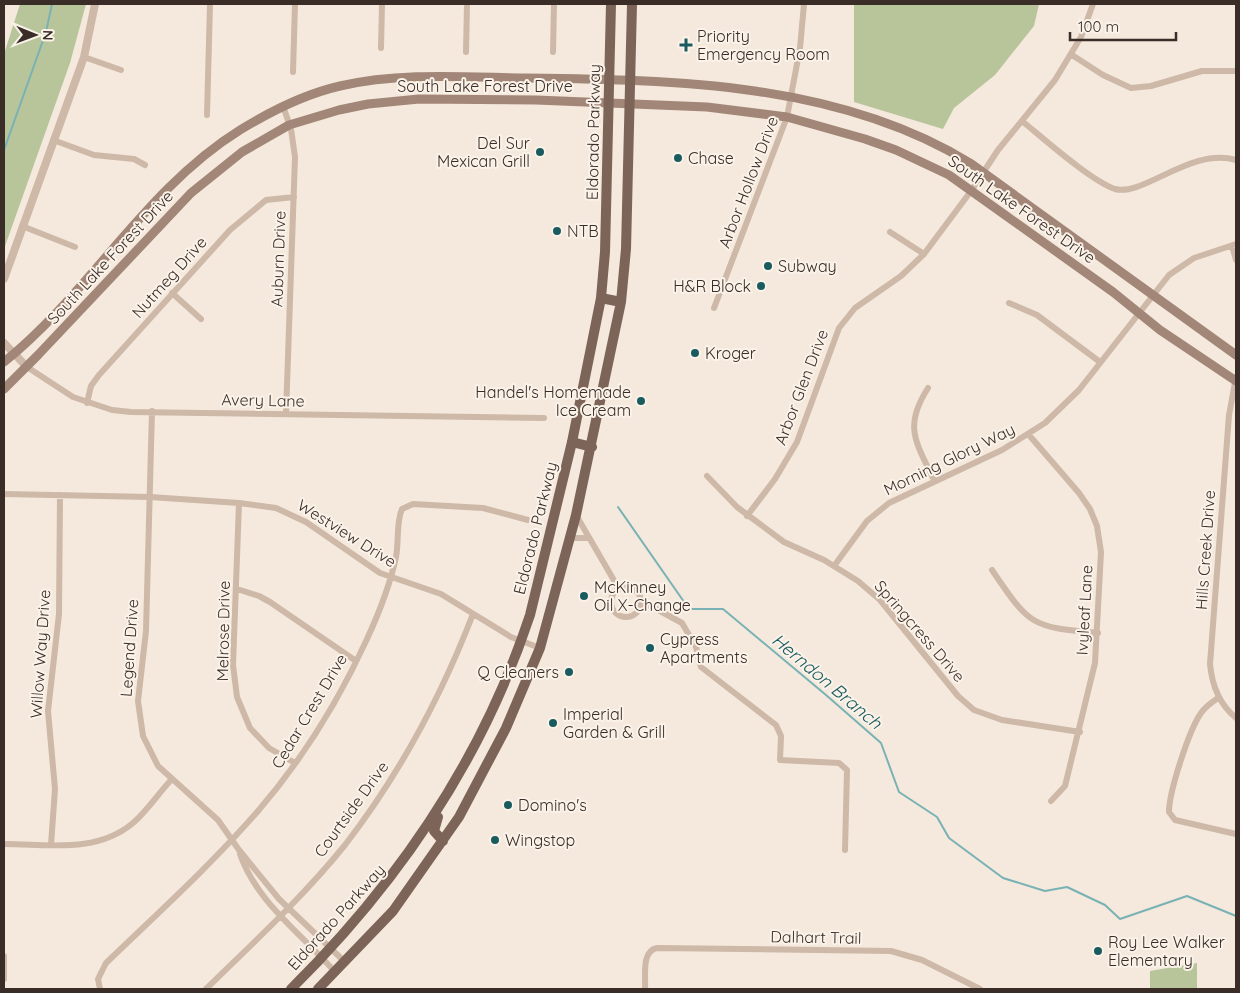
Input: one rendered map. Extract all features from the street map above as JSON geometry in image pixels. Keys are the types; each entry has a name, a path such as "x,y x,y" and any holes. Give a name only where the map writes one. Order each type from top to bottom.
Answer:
{"main road":[{"name":"Eldorado Parkway","path":"292,989 331,946 351,928 396,871 453,785 488,717 521,641 530,615 572,442 601,298 605,242 611,4"},
{"path":"318,989 393,911 443,841 488,766 540,648 576,515 592,447 621,302 626,249 628,103 632,4"},
{"name":"South Lake Forest Drive","path":"4,362 48,321 158,199 183,174 222,142 283,106 329,89 398,77 608,80 711,86 791,97 837,107 890,125 946,149 983,173 1236,355"},
{"name":"South Lake Forest Drive","path":"6,387 191,193 242,152 289,125 354,107 410,100 608,102 707,107 787,117 838,130 896,150 938,168 1076,265 1211,366 1236,379"},
{"path":"601,298 621,302"},
{"path":"572,442 592,447"},
{"path":"443,841 434,832 435,824 452,792 453,785"}],"street":[{"path":"4,279 84,57 96,4"},
{"path":"207,115 210,4"},
{"path":"293,72 295,4"},
{"path":"381,48 382,4"},
{"path":"466,52 467,4"},
{"path":"553,52 554,4"},
{"name":"Arbor Hollow Drive","path":"714,308 787,117 800,48 804,4"},
{"name":"Arbor Glen Drive","path":"747,516 775,479 797,442 828,354 842,323 855,308 901,276 924,254 1072,55 1086,27 1094,4"},
{"path":"1072,55 1111,79 1131,88 1151,86 1202,71 1236,71"},
{"path":"84,57 121,70"},
{"name":"Auburn Drive","path":"283,106 295,157 286,414"},
{"path":"1022,121 1094,177 1117,189 1130,189 1202,159 1218,157 1236,160"},
{"path":"53,140 94,155 134,159 145,165"},
{"name":"Nutmeg Drive","path":"87,403 91,386 99,375 230,230 266,200 294,197"},
{"path":"22,226 75,247"},
{"path":"890,232 924,254"},
{"path":"1234,245 1236,260"},
{"name":"Morning Glory Way","path":"834,566 856,535 876,512 889,503 934,480 1002,450 1029,435 1062,408 1169,275 1184,264 1234,245"},
{"path":"172,293 201,319"},
{"path":"1009,303 1037,315 1100,362"},
{"name":"Avery Lane","path":"4,344 27,367 56,388 87,403 120,411 544,418"},
{"name":"Hills Creek Drive","path":"1236,379 1229,415 1210,664 1212,684 1218,698 1236,718"},
{"path":"928,388 915,412 913,429 922,455 934,480"},
{"name":"Legend Drive","path":"152,411 146,624 138,701 139,718 149,752 170,780 218,820 239,850 289,908 331,946 345,962"},
{"name":"Ivyleaf Lane","path":"1029,435 1082,497 1097,526 1101,552 1095,663 1080,732 1065,786 1052,801"},
{"name":"Springcress Drive","path":"707,476 747,516 792,547 834,566 858,581 880,600 958,696 974,710 1002,720 1080,732"},
{"name":"Westview Drive","path":"4,494 150,497 239,503 276,508 296,516 368,565 391,577 441,594 521,641 540,648"},
{"name":"Willow Way Drive","path":"51,845 55,790 48,711 59,614 60,495"},
{"name":"Melrose Drive","path":"239,503 233,665 236,697 241,713 250,728 261,740 295,764"},
{"name":"Cedar Crest Drive","path":"100,989 98,979 106,963 259,810 295,764 322,722 369,636 391,577 396,555 400,513 406,506 421,504 482,508 528,520"},
{"path":"576,515 619,589"},
{"path":"570,538 588,538"},
{"path":"992,570 1015,605 1036,623 1054,628 1098,633"},
{"path":"633,588 640,595 641,605 632,616 617,614 612,601 619,589 633,588"},
{"path":"237,589 259,596 270,602 356,661"},
{"path":"641,605 651,606 682,623 696,646 701,667 776,725 780,736 780,760 838,763 847,770 845,850"},
{"name":"Courtside Drive","path":"206,989 289,908 344,845 401,764 448,676 473,614"},
{"path":"1218,698 1202,711 1196,720 1181,761 1169,812 1175,820 1236,834"},
{"path":"4,844 92,844 117,834 140,815 170,780"},
{"name":"Legend Drive","path":"239,850 244,866 255,884 280,917 335,972"},
{"name":"Dalhart Trail","path":"645,989 646,956 650,951 657,948 891,951 922,960 976,988"},
{"path":"4,956 4,980"}],"green space":[{"path":"20,4 86,4 70,63 4,249 4,54"},
{"path":"854,4 1039,4 1034,26 995,75 954,108 943,129 854,102"},
{"path":"1197,963 1197,989 1150,989 1150,971"}],"waterway":[{"path":"4,150 46,32 52,4"},
{"name":"Herndon Branch","path":"618,507 689,609 723,609 826,695 881,743 899,792 937,817 949,838 1003,878 1045,891 1067,887 1105,905 1120,919 1187,896 1236,916"}],"place":[{"name":"Priority Emergency Room","path":"686,45"},
{"name":"Del Sur Mexican Grill","path":"540,152"},
{"name":"Chase","path":"678,158"},
{"name":"NTB","path":"557,231"},
{"name":"Subway","path":"768,266"},
{"name":"H&R Block","path":"761,286"},
{"name":"Kroger","path":"695,353"},
{"name":"Handel's Homemade Ice Cream","path":"641,401"},
{"name":"McKinney Oil X-Change","path":"584,596"},
{"name":"Cypress Apartments","path":"650,648"},
{"name":"Q Cleaners","path":"569,672"},
{"name":"Imperial Garden & Grill","path":"553,723"},
{"name":"Domino's","path":"508,805"},
{"name":"Wingstop","path":"495,840"},
{"name":"Roy Lee Walker Elementary","path":"1098,951"}]}
